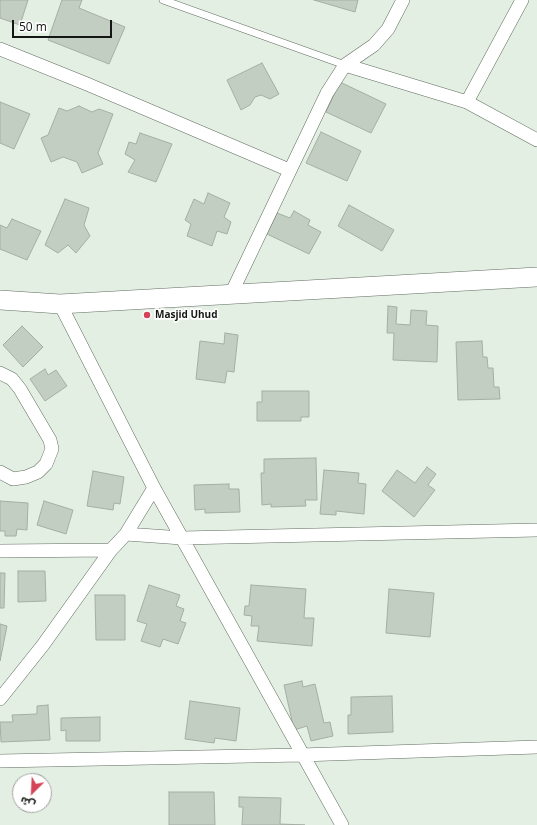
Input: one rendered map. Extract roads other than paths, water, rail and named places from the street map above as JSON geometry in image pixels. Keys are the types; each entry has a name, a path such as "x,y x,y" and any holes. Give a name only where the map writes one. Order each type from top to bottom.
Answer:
{"main road":[{"path":"0,300 60,304 537,277"}],"street":[{"path":"231,294 326,92 345,65 374,45 388,29 403,0"},
{"path":"467,102 522,0"},
{"path":"0,49 87,84 289,170"},
{"path":"345,65 467,102 537,140"},
{"path":"60,304 154,488 301,754 342,825"},
{"path":"0,373 12,379 20,388 50,440 52,449 46,464 38,472 26,477 13,479 0,472"},
{"path":"0,699 43,646 111,550 126,534 154,488"},
{"path":"126,534 182,538 537,530"},
{"path":"0,551 111,550"},
{"path":"0,761 537,747"}],"lane":[{"path":"163,0 345,65"}],"place":[{"name":"Masjid Uhud","path":"147,315"}]}
